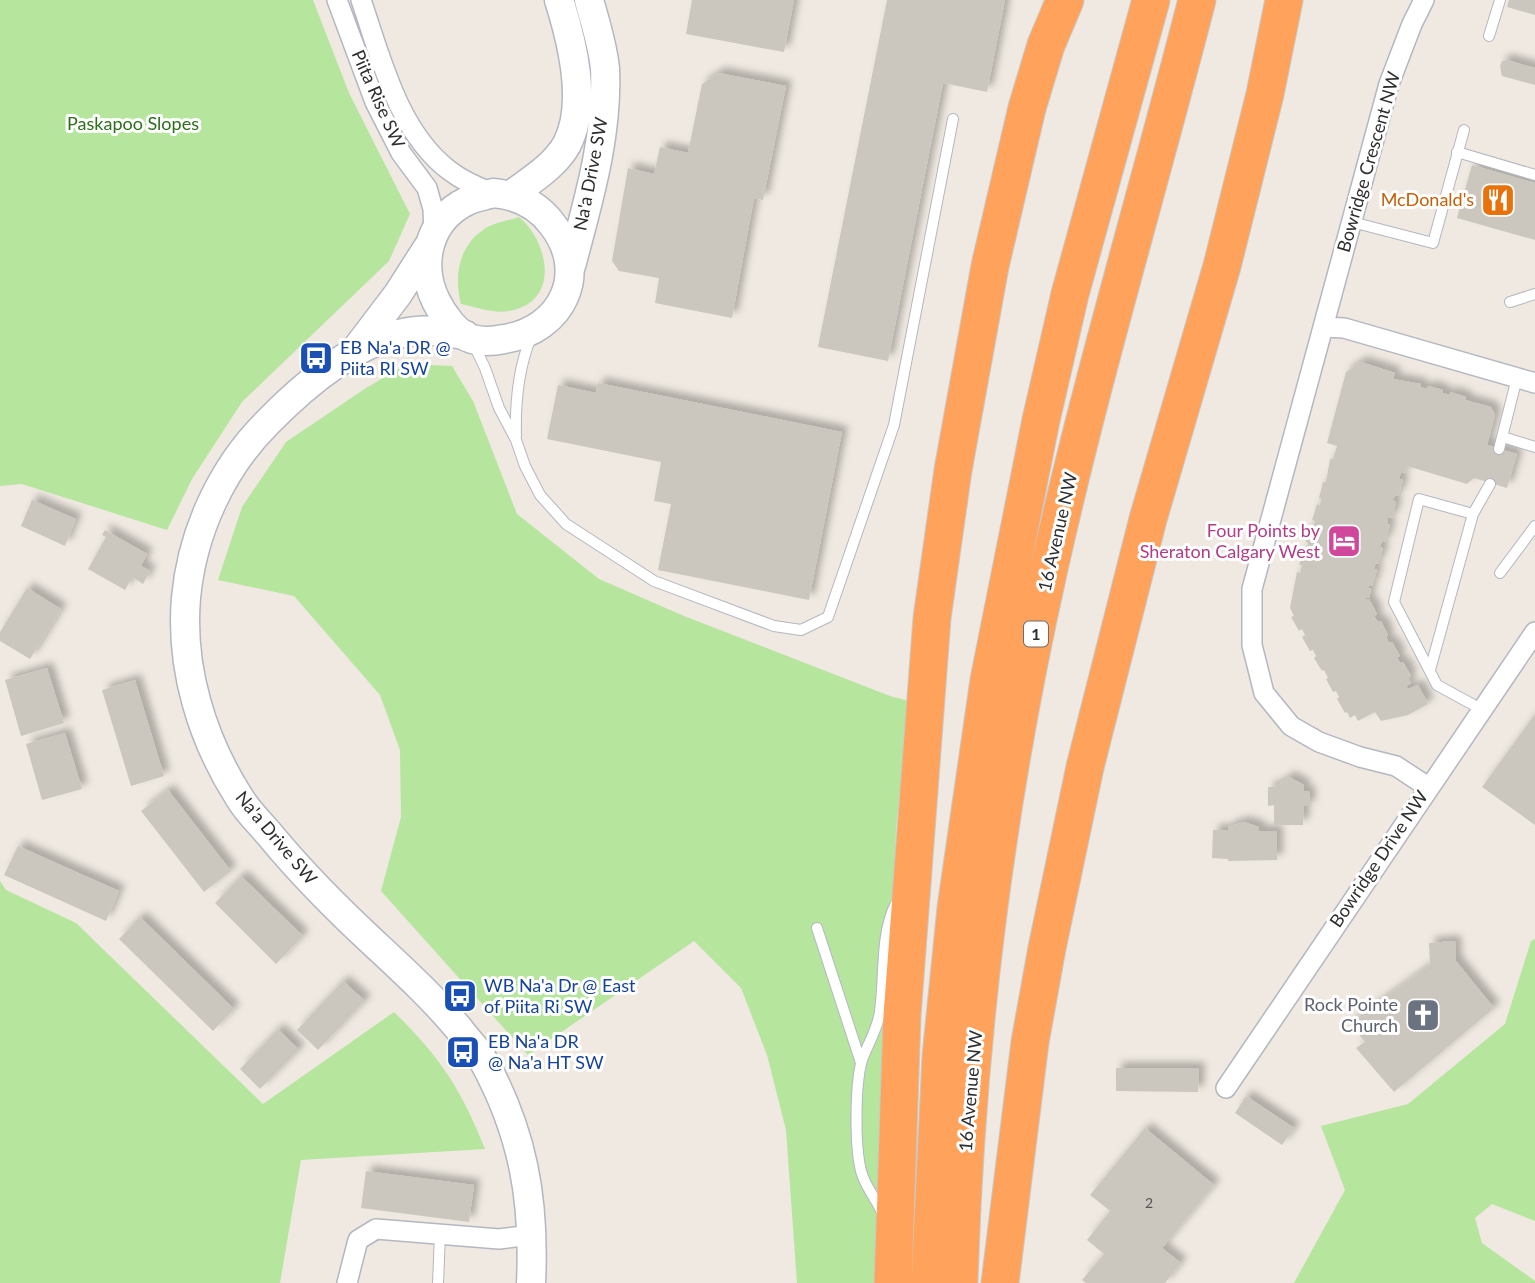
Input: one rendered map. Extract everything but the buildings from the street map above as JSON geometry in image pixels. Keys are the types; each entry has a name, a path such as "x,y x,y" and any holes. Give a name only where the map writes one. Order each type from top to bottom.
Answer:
{"highway":[{"path":"894,1267 902,1016 931,630 953,470 990,266 1011,174 1046,45 1065,0"},
{"name":"16 Avenue NW","path":"930,1283 941,1056 956,908 989,680 1070,294 1151,0"},
{"name":"16 Avenue NW","path":"959,1283 963,1184 977,1013 1003,814 1027,679 1068,488 1197,0"},
{"path":"1272,58 1277,0"},
{"path":"1000,1283 1030,1042 1085,767 1148,519 1222,267 1251,156 1284,0"}],"street":[{"name":"Piita Rise SW","path":"337,0 375,102 401,153 427,188 433,209 431,240"},
{"name":"Piita Rise SW","path":"360,0 393,90 418,137 447,169 468,183 502,194"},
{"name":"Na'a Drive SW","path":"502,194 547,169 567,144 576,112 576,73 559,0"},
{"name":"Na'a Drive SW","path":"571,266 603,126 604,68 589,0"},
{"name":"Bowridge Crescent NW","path":"1424,0 1389,84 1329,298 1325,327 1252,589 1252,645 1264,693 1291,726 1319,742 1360,757 1396,766 1428,787"},
{"path":"502,194 525,201 549,219 563,241 571,266 566,292 554,314 533,332 500,340 468,337 445,317 432,292 427,262 431,240 447,215 467,201 502,194"},
{"name":"Na'a Drive SW","path":"356,349 398,294 431,240"},
{"path":"1325,327 1344,328 1526,380"},
{"name":"Na'a Drive SW","path":"468,337 419,330 389,335 356,349 286,403 251,439 223,482 202,528 193,558 185,619 187,660 194,692 213,750 240,800 293,863 431,995 480,1055 509,1111 526,1172 531,1235 531,1283"},
{"name":"Bowridge Drive NW","path":"1226,1088 1535,632"},
{"path":"347,1283 358,1240 376,1229 499,1238 531,1235"}],"lane":[{"path":"1489,36 1500,0"},
{"path":"468,337 485,368 499,408 540,495 566,524 653,581 774,626 801,630 828,617 894,425 953,119"},
{"path":"1352,222 1433,243 1464,130"},
{"path":"1457,152 1535,175"},
{"path":"1510,302 1535,293"},
{"path":"516,440 515,401 522,358 533,332"},
{"path":"1499,449 1526,380"},
{"path":"1503,437 1535,447"},
{"path":"1430,670 1473,514 1490,484"},
{"path":"1473,514 1419,499 1394,603 1437,684 1481,709"},
{"path":"1500,573 1535,526"},
{"path":"861,1063 877,1029 887,927 894,907 911,882"},
{"path":"817,928 861,1063 857,1146 859,1163 880,1209 894,1267"},
{"path":"438,1283 440,1234"}],"green space":[{"name":"Paskapoo Slopes","path":"0,0 313,0 349,93 410,214 389,261 242,402 192,479 167,530 22,484 0,486"},
{"path":"519,217 529,228 543,255 543,284 537,296 526,305 503,312 461,304 458,273 468,245 487,228"},
{"path":"407,364 452,366 473,401 517,514 599,579 684,616 909,701 896,830 884,1283 797,1283 786,1130 767,1055 741,988 694,941 528,1055 381,891 401,817 400,750 380,695 294,596 218,580 242,507 286,442"},
{"path":"0,881 6,890 76,923 263,1104 394,1012 425,1044 448,1075 485,1149 301,1160 280,1283 0,1283"},
{"path":"1535,939 1535,1221 1492,1204 1475,1218 1482,1243 1535,1283 1294,1283 1345,1190 1321,1126 1408,1104 1505,1024 1531,941"}],"place":[{"name":"McDonald's","path":"1498,200"},
{"name":"EB Na'a DR @ Piita RI SW","path":"316,358"},
{"name":"Four Points by Sheraton Calgary West","path":"1344,541"},
{"name":"WB Na'a Dr @ East of Piita Ri SW","path":"460,996"},
{"name":"Rock Pointe Church","path":"1423,1015"},
{"name":"EB Na'a DR @ Na'a HT SW","path":"463,1052"}]}
